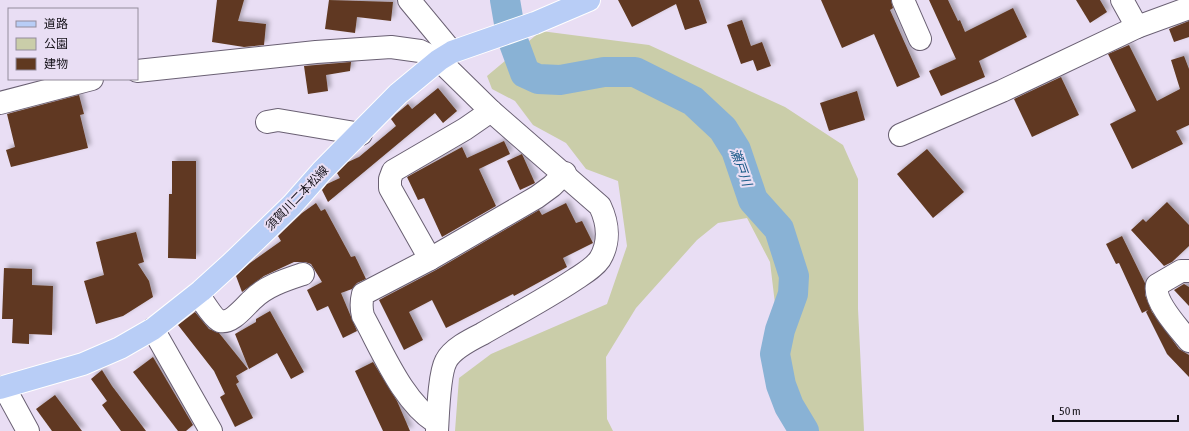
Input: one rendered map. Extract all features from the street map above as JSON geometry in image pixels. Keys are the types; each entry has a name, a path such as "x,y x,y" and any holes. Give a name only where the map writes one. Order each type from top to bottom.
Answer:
{"main road":[{"name":"須賀川二本松線","path":"2,388 84,364 120,348 153,329 198,294 292,205 322,171 361,134 398,94 454,52 535,23 589,0"}],"street":[{"path":"409,0 454,52 491,111 596,202 603,213 607,232 606,243 596,264 555,293 454,351 445,362 440,389 437,427"},
{"path":"903,0 920,40"},
{"path":"1122,0 1137,27"},
{"path":"900,135 1002,91 1137,27 1189,8"},
{"path":"138,71 316,52 391,47 420,52 454,52"},
{"path":"0,102 88,80"},
{"path":"430,259 390,188 390,179 393,171 465,129 491,111"},
{"path":"267,122 278,120 361,134"},
{"path":"437,427 420,411 401,383 363,316 361,306 363,294 430,259 537,197 552,186 564,174"},
{"path":"1189,271 1181,271 1157,285 1156,288 1157,294 1168,314 1189,340"},
{"path":"198,294 216,319 224,321 236,315 254,297 270,287 303,274"},
{"path":"153,329 211,431"},
{"path":"2,388 28,431"}],"green space":[{"path":"541,31 649,45 785,107 843,145 858,179 858,309 864,431 808,431 781,354 770,262 747,218 718,223 697,240 636,308 606,357 607,419 613,431 455,431 459,378 491,354 607,304 627,246 618,181 586,169 566,143 533,125 515,101 492,89 487,76"}],"building":[{"path":"217,0 244,0 238,21 266,24 264,45 244,47 212,42"},
{"path":"329,0 393,2 391,21 357,17 355,33 325,29"},
{"path":"618,0 699,0 707,23 685,30 676,4 632,27"},
{"path":"821,0 891,0 893,8 890,10 920,77 897,87 874,34 842,48"},
{"path":"929,0 948,0 958,21 960,20 965,32 1013,8 1027,37 979,61 985,77 941,96 929,71 956,59"},
{"path":"1076,0 1100,0 1107,12 1090,23"},
{"path":"742,20 751,46 762,42 771,66 757,71 753,60 741,64 727,25"},
{"path":"1189,21 1189,37 1174,42 1169,29"},
{"path":"1129,45 1157,101 1180,89 1171,60 1184,56 1189,69 1189,125 1176,131 1183,144 1132,169 1110,124 1136,111 1108,54"},
{"path":"351,62 350,71 326,75 328,91 308,94 304,66"},
{"path":"1061,77 1079,115 1032,137 1014,99"},
{"path":"438,88 457,111 443,123 435,113 328,202 322,190 327,184 340,178 337,173 348,162 359,157 396,126 391,119 396,114 408,104 412,109"},
{"path":"857,91 865,120 829,131 820,103"},
{"path":"79,95 84,114 80,115 88,148 11,167 6,150 15,147 7,114"},
{"path":"504,141 510,154 479,169 496,206 442,237 424,198 418,200 407,177 462,147 467,158"},
{"path":"927,149 964,192 933,218 897,174"},
{"path":"522,154 535,183 520,190 507,161"},
{"path":"172,161 196,161 196,259 168,258 169,194 172,194"},
{"path":"1167,202 1189,225 1189,246 1172,262 1164,266 1131,230 1143,219 1146,222"},
{"path":"316,203 321,211 325,209 351,257 355,256 366,279 357,283 352,289 341,293 357,331 343,338 328,306 317,311 307,290 322,282 311,264 305,262 294,262 264,276 242,292 236,276 250,263 281,241 278,236 302,213"},
{"path":"566,203 576,223 582,221 593,243 563,258 567,267 514,296 513,294 446,328 432,300 409,312 423,340 404,350 379,300 436,270 539,210 542,215"},
{"path":"136,232 144,262 138,264 149,281 153,297 123,316 96,324 84,281 104,275 96,242"},
{"path":"1122,236 1145,283 1145,295 1152,312 1179,349 1189,355 1189,377 1167,354 1146,312 1148,310 1142,313 1119,263 1116,264 1106,244"},
{"path":"4,268 32,269 32,285 53,286 52,335 29,334 29,344 12,343 13,319 2,319"},
{"path":"1184,284 1189,287 1189,306 1174,290"},
{"path":"270,311 304,372 291,379 277,353 249,369 235,334 256,322 256,319"},
{"path":"195,312 209,329 219,333 248,369 236,376 239,382 236,384 253,418 235,427 220,397 225,394 214,371 178,325"},
{"path":"153,357 193,425 186,431 178,431 133,372"},
{"path":"373,362 397,401 410,431 383,431 355,371"},
{"path":"102,370 112,386 146,431 121,431 102,405 107,401 91,379"},
{"path":"55,395 82,431 52,431 36,409"}],"waterway":[{"name":"瀬戸川","path":"505,0 511,35 525,73 538,79 560,80 604,72 635,72 693,101 723,129 736,150 753,200 779,229 794,276 793,294 780,330 775,354 781,385 789,406 804,431"}]}
